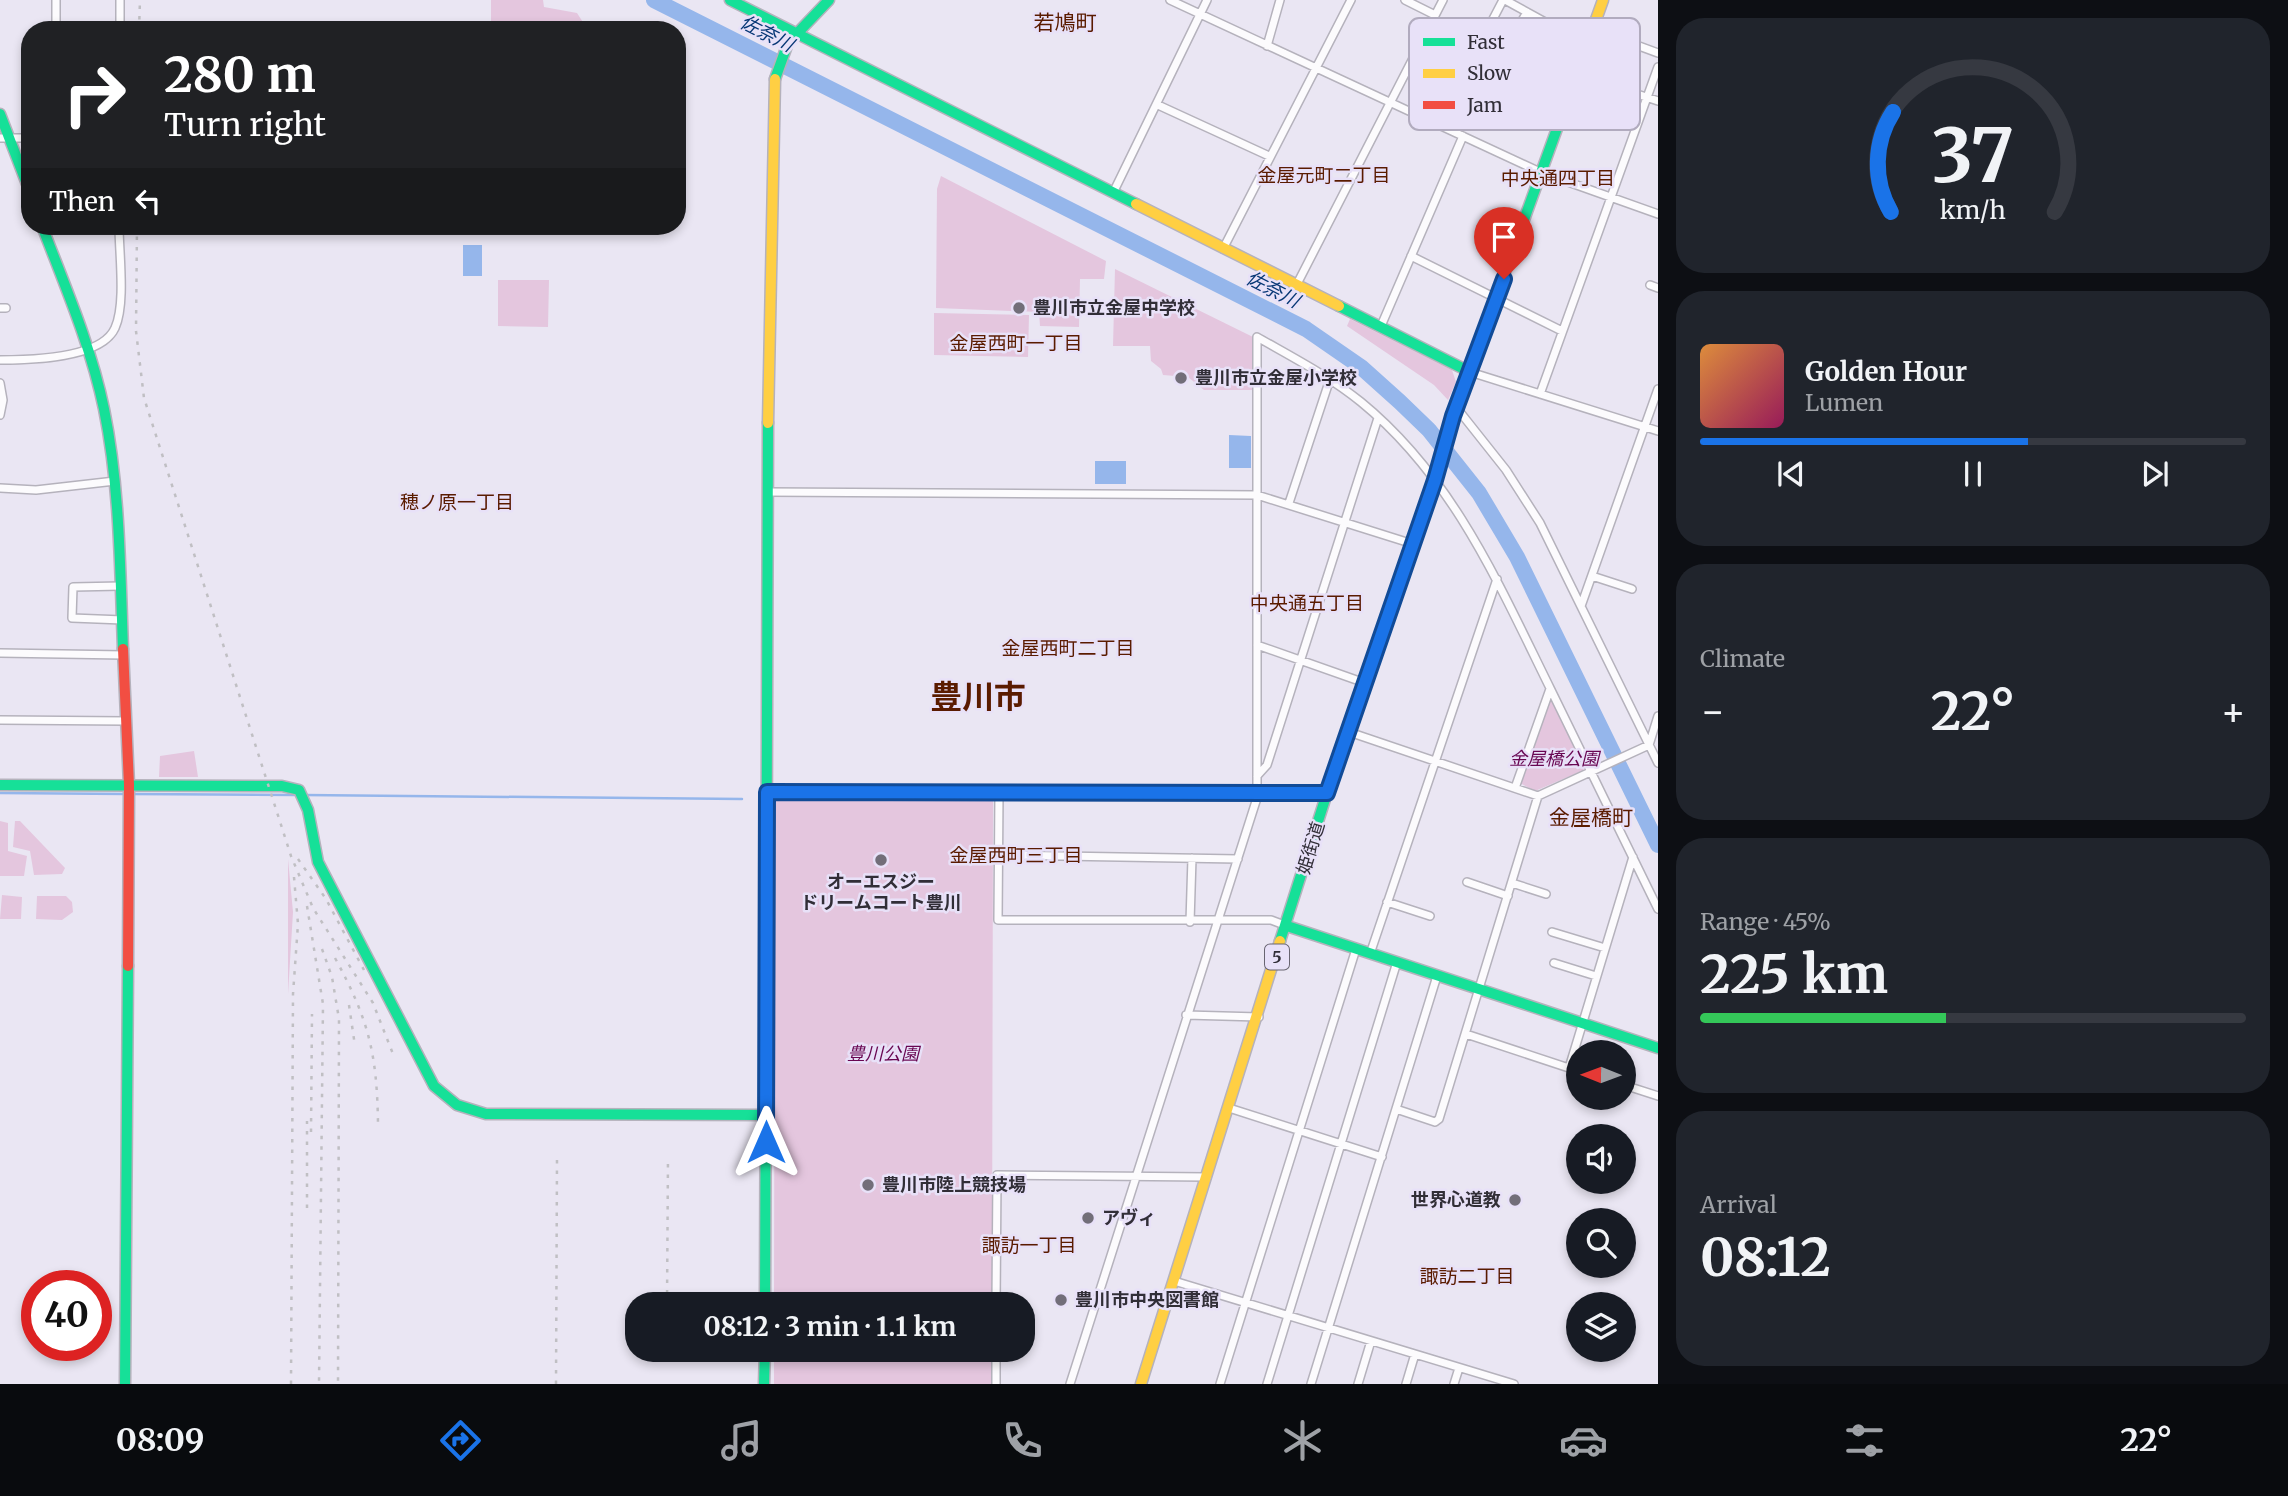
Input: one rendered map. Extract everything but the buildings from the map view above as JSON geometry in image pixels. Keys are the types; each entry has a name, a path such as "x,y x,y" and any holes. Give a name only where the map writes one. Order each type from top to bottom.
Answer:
{"street":[{"path":"56,0 56,21"},
{"path":"120,0 120,21"},
{"path":"730,0 1470,372 1658,431"},
{"path":"765,1292 767,492 774,82 786,47 829,0"},
{"path":"1170,0 1409,110"},
{"path":"1113,193 1207,0"},
{"path":"1267,46 1280,0"},
{"path":"1223,248 1351,0"},
{"path":"1405,0 1435,15"},
{"path":"1433,18 1443,0"},
{"path":"1494,18 1504,0 1538,18"},
{"name":"姫街道","path":"1597,18 1603,0"},
{"path":"1524,18 1527,12"},
{"path":"1640,46 1658,53"},
{"path":"1297,286 1409,64"},
{"path":"1640,119 1658,67"},
{"path":"1640,97 1658,101"},
{"path":"1158,105 1269,156"},
{"path":"0,114 4,137 21,173"},
{"path":"1450,130 1540,172 1658,214"},
{"name":"姫街道","path":"1141,1384 1259,1017 1327,793 1435,480 1454,411 1497,299 1556,130"},
{"path":"1540,394 1636,130"},
{"path":"1381,326 1463,136"},
{"path":"46,235 88,348 104,409 115,481 129,785 125,1384"},
{"path":"0,360 66,355 88,348 112,334 118,320 119,235"},
{"path":"1411,256 1563,331"},
{"path":"1070,1384 1257,792 1258,337 1330,379 1378,418 1435,480 1464,520 1497,579 1658,909"},
{"path":"1289,503 1330,379"},
{"path":"0,383 4,400 0,415"},
{"path":"1581,606 1658,389"},
{"path":"1454,411 1531,507 1658,764"},
{"path":"1257,776 1267,765 1378,418"},
{"path":"0,488 36,490 115,481"},
{"path":"767,492 1257,495 1413,544"},
{"path":"1592,576 1632,589"},
{"path":"1370,954 1433,761 1497,579"},
{"path":"121,586 73,587 72,618 123,620"},
{"path":"1257,645 1366,683"},
{"path":"0,653 124,655"},
{"path":"1515,788 1550,689"},
{"path":"1349,732 1538,796 1649,745 1658,716"},
{"path":"0,720 126,721"},
{"path":"0,785 282,786 299,790 308,810 318,862 435,1086 454,1105 486,1114 766,1115"},
{"path":"767,792 1327,793"},
{"path":"999,792 998,920 1271,920 1658,1048"},
{"path":"1396,1109 1435,1122 1439,1119 1538,796"},
{"path":"998,855 1238,859"},
{"path":"1578,1040 1633,857"},
{"path":"1190,922 1192,858"},
{"path":"1467,882 1508,896"},
{"path":"1512,883 1546,894"},
{"path":"1387,902 1430,916"},
{"path":"1552,932 1605,948"},
{"path":"1220,1384 1356,949"},
{"path":"1267,1384 1290,1317 1340,1143 1397,962"},
{"path":"1554,963 1596,976"},
{"path":"1311,1384 1437,976"},
{"path":"1186,1015 1259,1017"},
{"path":"1466,1034 1566,1067"},
{"path":"1636,1089 1658,1096"},
{"path":"1229,1108 1382,1157"},
{"path":"996,1292 997,1175 1207,1177"},
{"path":"1174,1281 1459,1367 1500,1382 1514,1384"},
{"path":"1358,1384 1371,1341"},
{"path":"1406,1384 1415,1354"},
{"path":"764,1384 765,1362"},
{"path":"996,1362 996,1384"},
{"path":"1454,1384 1459,1367"}],"green space":[{"path":"491,0 543,0 544,7 577,13 582,21 491,21"},
{"path":"941,176 1106,261 1104,279 1080,279 1079,327 1040,326 1039,312 936,308 937,189"},
{"path":"1115,269 1253,337 1252,390 1204,390 1188,377 1163,375 1161,369 1151,361 1150,346 1113,346"},
{"path":"498,280 549,280 548,327 498,326"},
{"path":"934,313 1029,315 1028,357 934,355"},
{"path":"1350,319 1452,370 1456,382 1448,400 1434,385 1347,326"},
{"name":"金屋橋公園","path":"1549,702 1553,702 1584,770 1535,791 1520,783"},
{"path":"194,751 198,777 159,777 160,756"},
{"name":"豊川公園","path":"993,799 992,1292 774,1292 775,800"},
{"path":"0,821 8,823 8,851 27,856 24,876 0,876"},
{"path":"15,821 20,821 65,868 62,874 34,875 30,851 13,847"},
{"path":"288,859 293,912 288,994"},
{"path":"2,895 22,897 21,919 0,919"},
{"path":"37,896 66,896 72,902 73,912 62,920 36,919"},
{"path":"774,1362 992,1362 992,1384 774,1384"}],"water":[{"path":"463,245 482,245 482,276 463,276"},
{"path":"1229,435 1251,436 1251,468 1229,468"},
{"path":"1095,461 1126,461 1126,484 1095,484"}],"waterway":[{"name":"佐奈川","path":"654,0 1306,329 1361,367 1429,430 1479,493 1517,557 1658,845"},
{"path":"0,793 126,794"},
{"path":"133,794 298,795"},
{"path":"304,795 742,799"}],"railway":[{"path":"139,21 140,0"},
{"path":"137,235 136,331 144,398 291,856 313,908 373,1003 393,1054"},
{"path":"298,859 326,899 364,970"},
{"path":"291,1384 293,994 298,924 294,877"},
{"path":"307,906 323,1004 319,1384"},
{"path":"322,949 332,977 339,1019 338,1384"},
{"path":"335,958 356,1000 369,1038 376,1077 378,1124"},
{"path":"349,1005 355,1046"},
{"path":"311,1132 312,1014"},
{"path":"307,1121 307,1208"},
{"path":"667,1292 668,1157"},
{"path":"556,1384 557,1158"}],"traffic: fast":[{"path":"730,0 1136,204"},
{"path":"775,79 788,43 829,0"},
{"path":"0,114 21,169"},
{"path":"1280,941 1327,793 1435,479 1453,416 1556,130"},
{"path":"45,235 85,339 104,409 116,498 123,649"},
{"path":"1339,306 1470,372"},
{"path":"765,1292 768,423"},
{"path":"0,785 282,786 299,790 308,810 318,862 434,1086 457,1105 486,1114 766,1115"},
{"path":"1287,926 1658,1048"},
{"path":"125,1384 128,966"},
{"path":"764,1384 765,1362"}],"traffic: slow":[{"path":"1597,18 1603,0"},
{"path":"768,423 775,79"},
{"path":"1136,204 1339,306"},
{"path":"1141,1384 1280,941"}],"traffic: jam":[{"path":"123,649 129,785 128,966"}],"place":[{"name":"豊川市立金屋中学校","path":"1019,308"},
{"name":"豊川市立金屋小学校","path":"1181,378"},
{"name":"オーエスジー ドリームコート豊川","path":"881,860"},
{"name":"豊川市陸上競技場","path":"868,1185"},
{"name":"世界心道教","path":"1515,1200"},
{"name":"アヴィ","path":"1088,1218"},
{"name":"豊川市中央図書館","path":"1061,1300"}],"district":[{"name":"若鳩町","path":"1065,23"},
{"name":"金屋元町二丁目","path":"1324,175"},
{"name":"中央通四丁目","path":"1558,178"},
{"name":"金屋西町一丁目","path":"1016,343"},
{"name":"穂ノ原一丁目","path":"457,502"},
{"name":"中央通五丁目","path":"1307,603"},
{"name":"金屋西町二丁目","path":"1068,648"},
{"name":"豊川市","path":"978,697"},
{"name":"金屋橋町","path":"1591,818"},
{"name":"金屋西町三丁目","path":"1016,855"},
{"name":"諏訪一丁目","path":"1029,1245"},
{"name":"諏訪二丁目","path":"1467,1276"}],"route":[{"path":"766,1142 767,792 1327,793 1435,480 1453,416 1504,279"}]}
